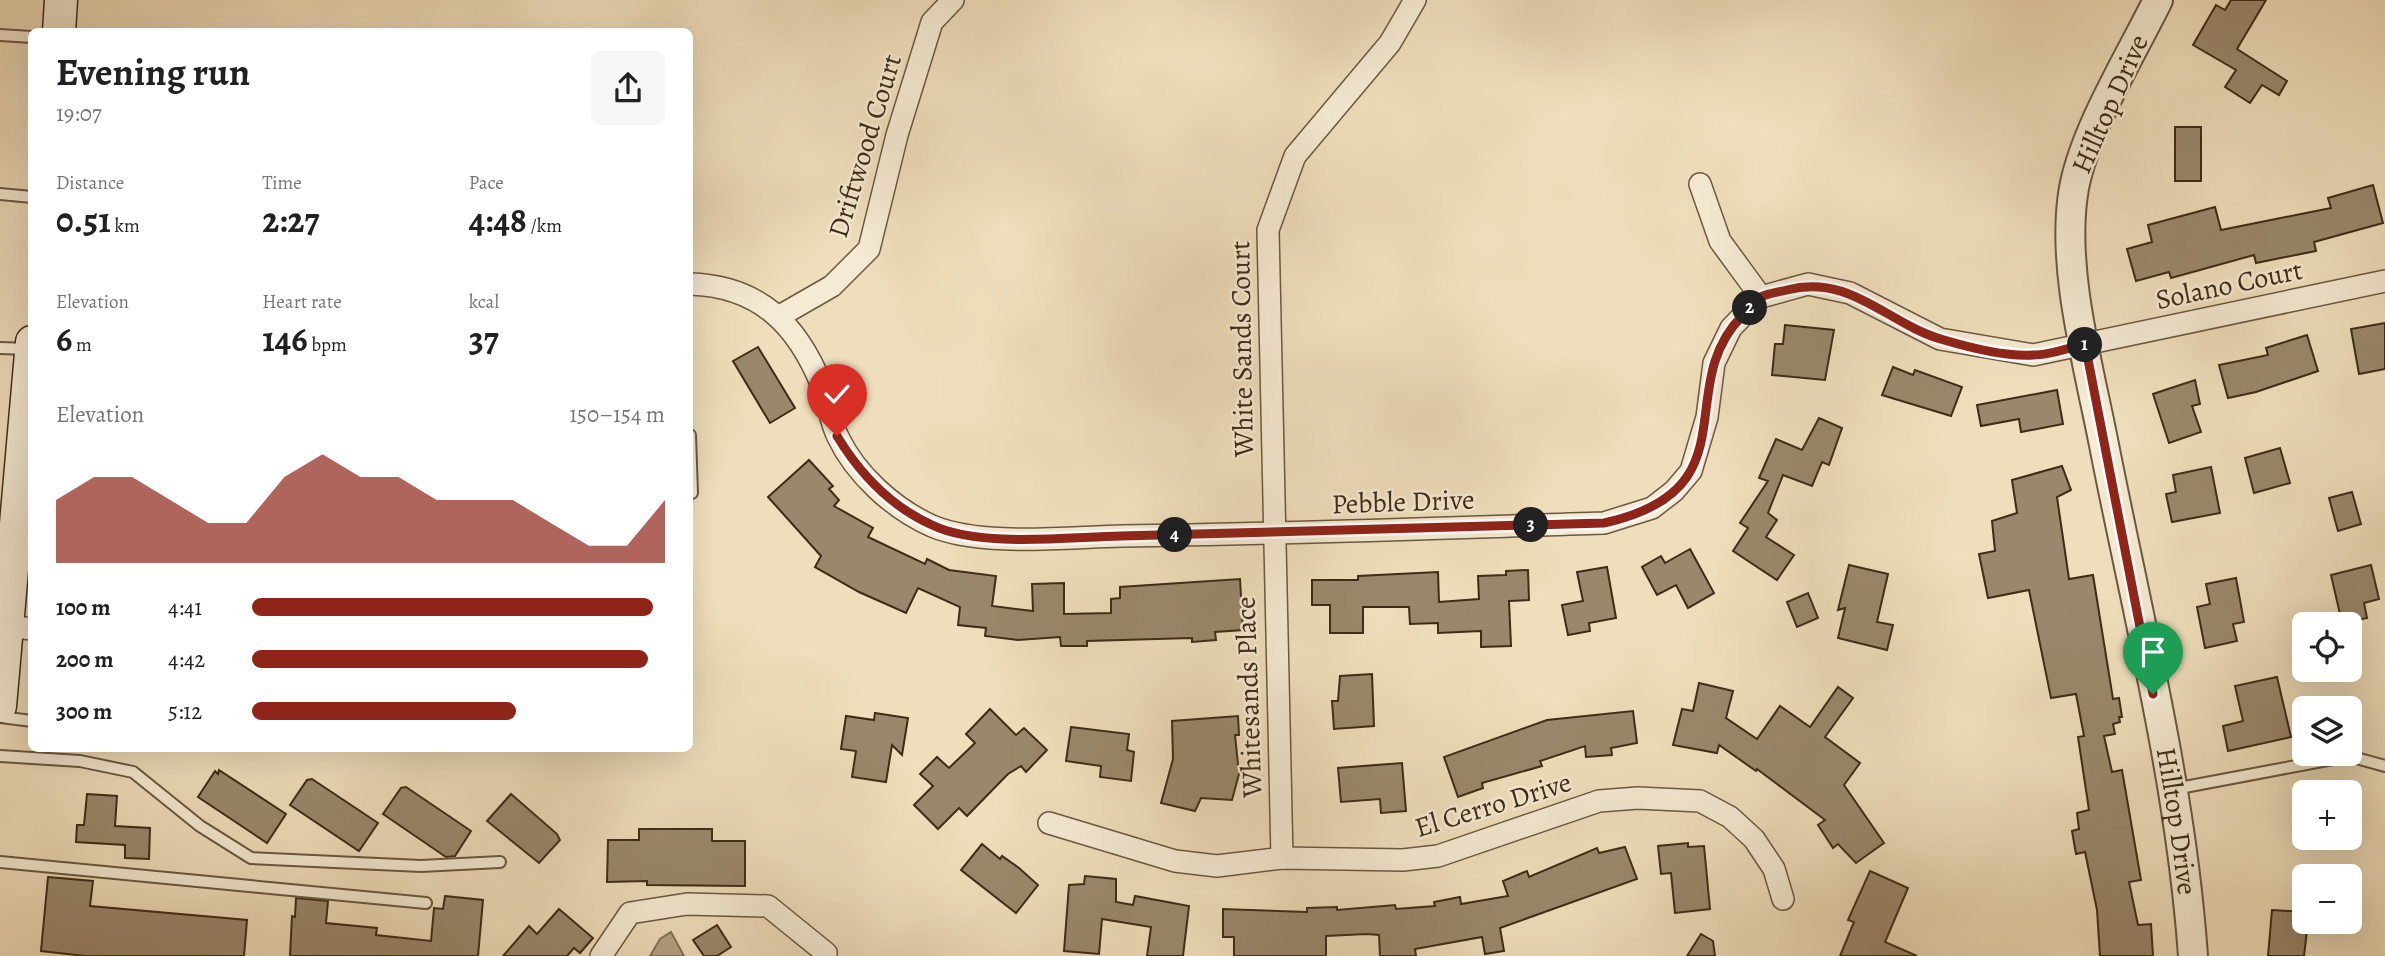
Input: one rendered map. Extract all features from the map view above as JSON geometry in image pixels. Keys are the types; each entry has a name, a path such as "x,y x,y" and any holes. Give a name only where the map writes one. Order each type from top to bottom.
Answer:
{"main road":[{"path":"59,28 61,0"},
{"path":"0,706 19,628 28,417"}],"street":[{"name":"Driftwood Court","path":"778,317 832,286 869,249 897,135 932,22 953,0"},
{"name":"White Sands Court","path":"1272,534 1268,230 1295,156 1390,43 1415,0"},
{"name":"Hilltop Drive","path":"2158,0 2090,139 2074,186 2068,236 2085,344 2171,789 2189,893 2193,956"},
{"path":"1700,184 1720,240 1761,297 1808,284 1850,293 1940,340 1985,350 2033,355 2085,344"},
{"name":"Solano Court","path":"2085,344 2385,281"},
{"name":"Pebble Drive","path":"693,284 731,290 758,299 799,338 822,388 837,436 867,479 887,497 932,526 983,538 1272,534 1604,523 1652,508 1674,491 1691,471 1700,450 1714,363 1731,328 1761,297"},
{"name":"Whitesands Place","path":"1272,534 1282,858"},
{"name":"El Cerro Drive","path":"1049,823 1175,861 1217,866 1282,858 1403,860 1438,856 1600,801 1638,798 1700,801 1730,817 1754,839 1774,869 1783,899"},
{"path":"601,956 630,913 687,904 768,906 826,953 825,956"}],"lane":[{"path":"0,35 28,37"},
{"path":"0,194 28,197"},
{"path":"0,348 28,349"},
{"path":"0,718 28,721"},
{"path":"0,756 80,761 133,772 200,826 251,858 421,866 500,862"},
{"path":"2171,789 2348,756 2385,766"},
{"path":"0,862 426,903"}],"shaded area":[{"path":"671,932 684,956 650,956 660,939"}],"building":[{"path":"2231,0 2266,0 2237,49 2287,81 2279,95 2262,85 2250,103 2225,87 2236,70 2193,45 2216,5 2225,10"},
{"path":"2175,127 2201,127 2201,181 2175,181"},
{"path":"2373,185 2383,223 2314,242 2316,251 2256,263 2254,255 2171,278 2169,272 2136,281 2127,249 2152,242 2148,225 2215,207 2221,230 2331,208 2328,198"},
{"path":"2385,323 2385,369 2359,374 2351,329"},
{"path":"1785,325 1834,330 1825,380 1772,375 1775,344 1783,344"},
{"path":"2307,335 2318,371 2256,392 2228,398 2219,365 2268,355 2266,348"},
{"path":"758,347 795,408 770,423 733,361"},
{"path":"1893,367 1913,375 1915,370 1962,387 1951,416 1882,395"},
{"path":"2195,380 2200,404 2192,406 2201,432 2169,443 2153,394"},
{"path":"2057,390 2063,424 2021,432 2019,419 1981,426 1977,405"},
{"path":"1819,418 1842,428 1829,465 1822,462 1812,486 1783,475 1768,513 1777,520 1766,537 1794,555 1777,580 1733,551 1748,528 1740,523 1768,481 1759,478 1776,439 1802,450"},
{"path":"2280,448 2290,483 2254,493 2245,458"},
{"path":"809,460 833,486 829,489 839,500 834,506 873,528 868,537 925,564 927,559 949,570 996,576 992,606 1033,611 1032,584 1064,583 1064,614 1111,613 1111,599 1120,598 1120,587 1240,579 1243,630 1215,632 1216,640 1192,642 1192,638 1087,641 1087,646 1061,646 1060,637 1018,640 985,636 986,628 958,625 960,607 918,588 906,613 859,592 815,567 821,556 768,497"},
{"path":"2062,466 2071,490 2057,497 2069,579 2093,575 2113,699 2119,698 2122,717 2119,717 2120,722 2113,724 2115,734 2104,736 2112,772 2122,770 2141,880 2129,882 2138,925 2151,924 2153,956 2100,956 2097,910 2085,852 2076,854 2072,831 2079,829 2077,813 2089,810 2078,737 2084,736 2076,694 2051,698 2029,590 1988,598 1979,554 1995,551 1992,521 2017,513 2012,480"},
{"path":"2211,467 2220,513 2172,522 2166,494 2176,492 2173,475"},
{"path":"2352,492 2361,524 2338,531 2329,498"},
{"path":"1690,549 1714,593 1688,608 1676,585 1657,595 1642,567 1661,556 1665,563"},
{"path":"1849,565 1888,574 1877,622 1893,625 1887,650 1838,638 1845,608 1838,610"},
{"path":"2371,565 2379,599 2364,603 2367,618 2362,619 2362,612 2339,612 2331,575"},
{"path":"1607,567 1616,618 1589,623 1590,631 1568,635 1562,605 1583,601 1577,572"},
{"path":"1528,570 1529,600 1509,601 1511,646 1481,647 1481,631 1438,633 1438,623 1410,624 1409,607 1363,607 1363,633 1330,633 1330,605 1312,605 1312,580 1358,580 1358,576 1438,572 1439,602 1479,599 1478,576 1506,575 1506,571"},
{"path":"2236,578 2244,622 2233,624 2237,641 2205,648 2197,607 2210,604 2206,584"},
{"path":"1808,593 1818,618 1797,627 1787,602"},
{"path":"1372,674 1374,726 1334,729 1332,701 1338,701 1340,676"},
{"path":"2277,677 2291,737 2228,751 2223,726 2243,721 2235,686"},
{"path":"1699,683 1733,691 1726,718 1757,739 1780,706 1810,727 1838,687 1853,698 1825,737 1860,763 1844,785 1884,843 1856,863 1838,844 1833,848 1818,825 1825,820 1757,769 1756,771 1719,745 1717,753 1673,745 1682,709 1693,711"},
{"path":"990,709 1016,735 1024,728 1047,750 1026,772 1021,766 1008,774 967,816 959,808 938,829 914,805 933,786 920,774 937,757 949,768 975,743 966,734"},
{"path":"1633,711 1637,743 1611,748 1612,755 1586,757 1585,746 1540,761 1542,766 1482,783 1483,788 1458,797 1444,757 1547,720"},
{"path":"875,713 908,718 902,755 892,745 886,782 852,777 856,751 841,749 846,716 874,720"},
{"path":"1238,716 1239,735 1235,735 1239,774 1232,800 1201,798 1195,811 1161,803 1173,759 1172,721"},
{"path":"1071,727 1129,734 1127,750 1134,752 1131,781 1100,777 1101,766 1066,761"},
{"path":"1402,763 1406,811 1381,813 1380,799 1341,802 1338,768"},
{"path":"219,770 286,814 267,843 198,797 215,771 218,774"},
{"path":"312,779 378,823 359,851 290,805 307,780"},
{"path":"406,787 471,831 455,856 446,857 383,814 401,788"},
{"path":"87,794 117,796 115,826 150,828 149,859 125,858 125,845 76,842 77,825 84,825"},
{"path":"511,794 557,834 560,840 539,863 487,821"},
{"path":"639,829 712,829 712,841 745,841 745,886 647,885 647,881 607,882 608,840 639,840"},
{"path":"1688,843 1688,847 1704,846 1710,909 1675,913 1671,873 1661,874 1658,846"},
{"path":"982,844 1000,859 1002,856 1019,868 1038,885 1016,913 961,870"},
{"path":"1625,847 1637,879 1500,928 1504,951 1485,954 1482,937 1415,949 1416,956 1380,956 1379,935 1367,934 1326,936 1326,956 1234,956 1234,937 1223,937 1223,909 1307,912 1307,908 1337,907 1337,910 1395,905 1396,909 1435,906 1434,902 1460,897 1461,904 1508,896 1503,881 1527,871 1529,877 1597,848 1599,853"},
{"path":"1870,871 1908,888 1885,942 1917,956 1840,956 1854,922 1848,920"},
{"path":"1085,876 1116,879 1116,902 1133,905 1135,896 1189,906 1183,956 1147,956 1151,927 1102,919 1099,954 1064,951 1069,885 1084,884"},
{"path":"48,877 93,881 90,906 247,920 244,956 85,956 41,951"},
{"path":"445,896 483,900 478,956 290,956 292,916 295,917 296,898 328,901 326,923 377,928 376,935 431,941 434,908 443,909"},
{"path":"559,909 593,938 580,953 574,948 567,956 503,956 529,926 537,934"},
{"path":"2272,910 2292,911 2292,934 2307,934 2304,956 2268,956"},
{"path":"717,925 731,947 717,956 704,956 693,940"},
{"path":"1701,934 1713,941 1715,956 1687,956"}],"route":[{"path":"837,436 867,479 887,497 932,526 983,538 1272,534 1604,523 1652,508 1674,491 1691,471 1700,450 1714,363 1731,328 1761,297 1808,284 1850,293 1940,340 1985,350 2033,355 2085,344 2153,694"}]}
